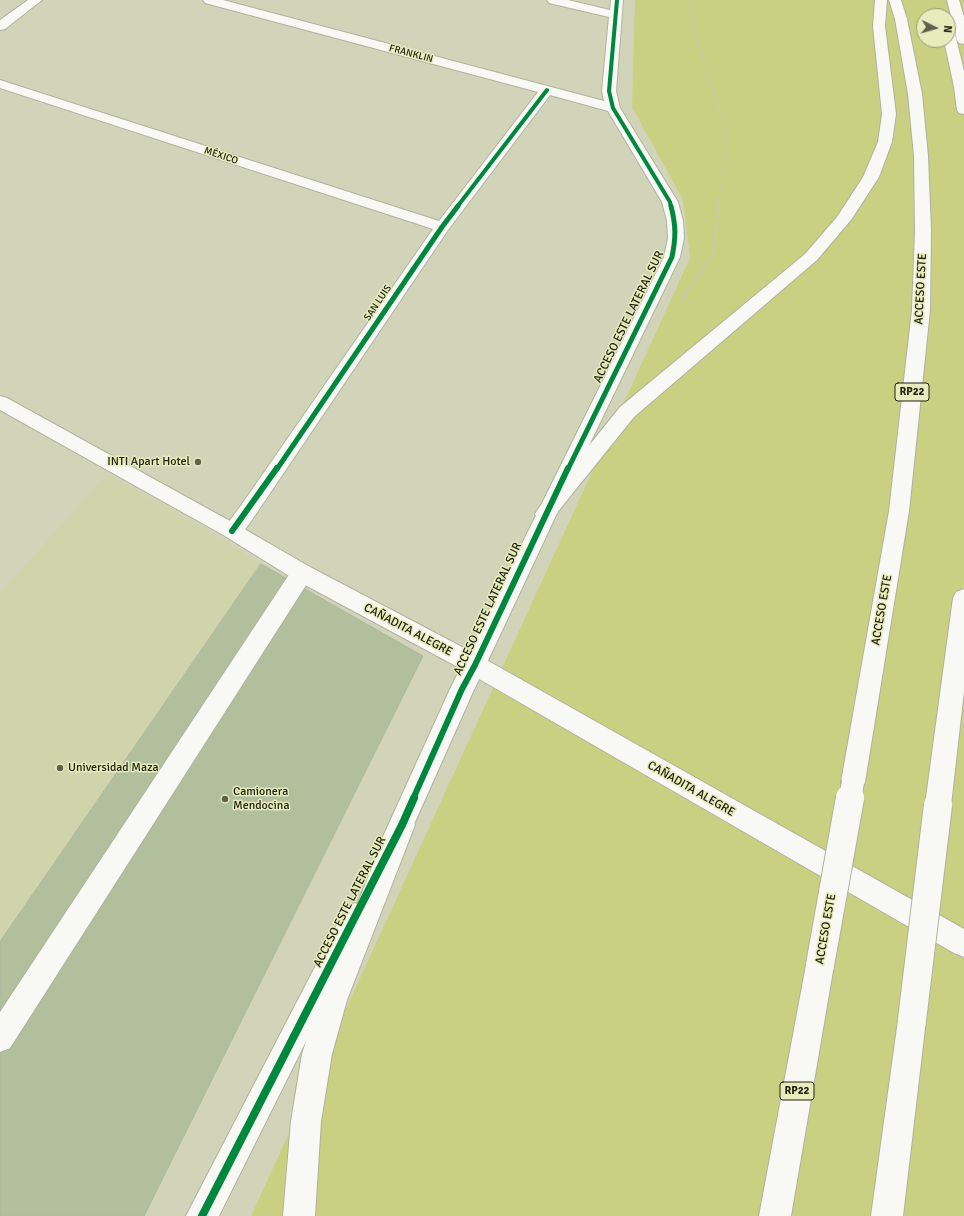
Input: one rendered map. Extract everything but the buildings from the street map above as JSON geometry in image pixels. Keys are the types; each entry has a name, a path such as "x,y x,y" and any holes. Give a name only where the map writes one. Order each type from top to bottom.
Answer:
{"main road":[{"path":"0,26 36,0"},
{"name":"FRANKLIN","path":"209,0 613,108"},
{"path":"553,0 616,8"},
{"path":"545,514 627,412 811,257 843,220 871,177 885,142 889,114 879,26 881,0"},
{"name":"ACCESO ESTE","path":"775,1216 853,782 899,512 921,310 923,231 921,156 915,94 901,19 895,0"},
{"path":"953,0 964,40"},
{"name":"ACCESO ESTE LATERAL SUR","path":"202,1216 402,825 462,689 475,665 545,514 610,378 672,256 676,238 675,221 670,202 613,108 608,91 616,8"},
{"path":"952,48 961,87 964,110"},
{"name":"MÉXICO","path":"0,84 442,227"},
{"name":"SAN LUIS","path":"232,531 254,503 442,227 547,90"},
{"name":"CAÑADITA ALEGRE","path":"0,402 232,531 302,573 475,665 964,944"},
{"path":"0,1038 302,573"},
{"path":"887,1216 964,598"},
{"path":"299,1216 306,1121 317,1054 333,1000 402,825"}],"shaded area":[{"name":"Universidad Maza","path":"107,474 202,527 261,564 0,942 0,593"}],"green space":[{"path":"635,0 964,0 964,1216 251,1216 690,258 683,200 632,107"}],"cycle path":[{"path":"202,1216 402,825 462,689 672,257 676,238 675,221 670,202 613,108 609,91 617,0"},
{"path":"232,531 249,509 442,227 547,90"}],"place":[{"name":"INTI Apart Hotel","path":"198,462"},
{"name":"Universidad Maza","path":"60,768"},
{"name":"Camionera Mendocina","path":"225,799"}]}
